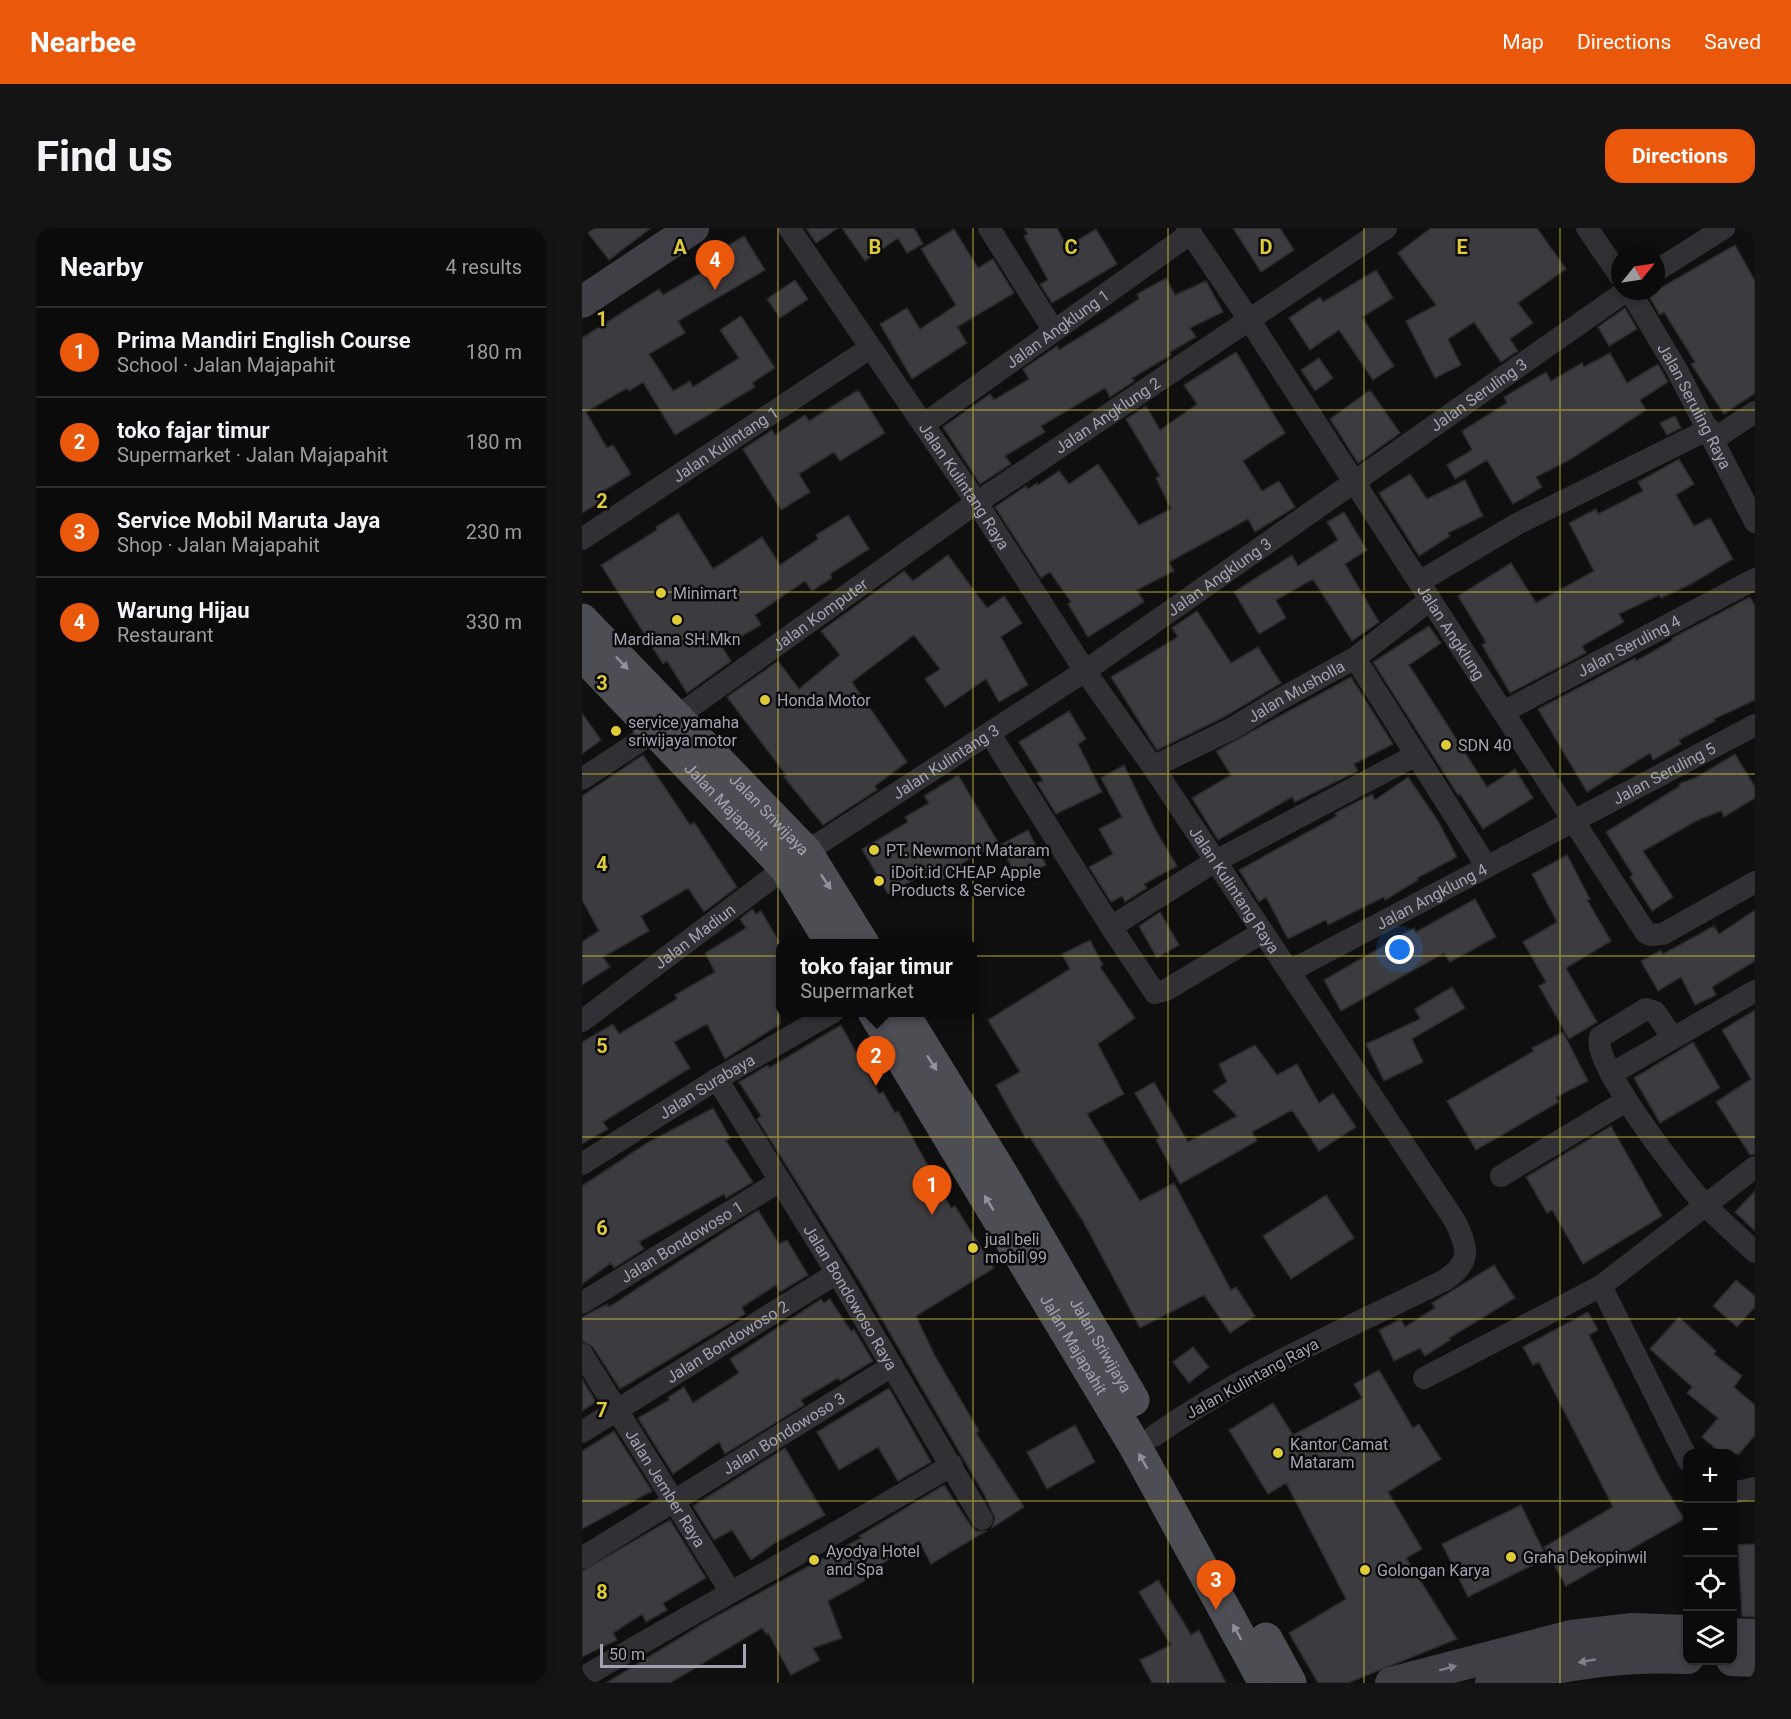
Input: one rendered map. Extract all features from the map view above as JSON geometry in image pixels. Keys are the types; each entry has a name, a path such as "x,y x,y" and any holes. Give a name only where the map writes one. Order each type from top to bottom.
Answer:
{"main road":[{"path":"582,302 693,228"},
{"name":"Jalan Sriwijaya","path":"582,620 665,725 796,860 859,939"},
{"path":"582,654 665,725"},
{"path":"796,860 830,939"},
{"name":"Jalan Majapahit","path":"877,1017 1055,1288 1135,1446 1265,1683"},
{"name":"Jalan Sriwijaya","path":"905,1017 1055,1288 1154,1436 1290,1683"},
{"path":"1491,1683 1564,1665 1633,1643 1683,1632"},
{"path":"1737,1634 1755,1635"},
{"path":"1391,1683 1571,1636 1633,1643 1683,1657"},
{"path":"1737,1660 1755,1660"}],"street":[{"name":"Jalan Kulintang Raya","path":"789,228 924,424 971,506 1153,767 1214,862 1290,971 1455,1221 1466,1244 1464,1261 1458,1272 1446,1280 1263,1368 1205,1400 1154,1436"},
{"path":"989,228 1054,331"},
{"name":"Jalan Angklung 2","path":"971,506 1386,228"},
{"path":"1587,228 1611,263"},
{"path":"1665,265 1724,228"},
{"name":"Jalan Angklung 1","path":"924,424 1189,231"},
{"name":"Jalan Angklung","path":"1189,231 1250,321 1642,929 1651,935 1663,934 1755,882"},
{"name":"Jalan Seruling 3","path":"1353,483 1614,300"},
{"name":"Jalan Seruling Raya","path":"1633,300 1712,434 1755,522"},
{"name":"Jalan Kulintang 1","path":"582,539 870,348"},
{"name":"Jalan Musholla","path":"1153,767 1233,728 1355,658 1424,591 1517,524 1755,412"},
{"name":"Jalan Angklung 3","path":"1085,671 1353,483"},
{"name":"Jalan Komputer","path":"582,779 665,725 971,506"},
{"name":"Jalan Seruling 4","path":"1503,712 1755,579"},
{"path":"1355,658 1487,867"},
{"name":"Jalan Kulintang 3","path":"796,860 1085,671"},
{"name":"Jalan Seruling 5","path":"1573,822 1755,725"},
{"path":"990,734 1155,993 1166,990 1263,932"},
{"path":"1111,927 1214,862 1416,755"},
{"name":"Jalan Angklung 4","path":"1290,971 1573,822"},
{"name":"Jalan Madiun","path":"582,1021 796,860"},
{"path":"1611,1074 1755,991"},
{"path":"1672,1038 1650,1009 1639,1011 1600,1037 1598,1043 1626,1101 1704,1204 1755,1252"},
{"name":"Jalan Surabaya","path":"582,1164 717,1079 824,1017"},
{"name":"Jalan Bondowoso Raya","path":"717,1079 837,1273 982,1519"},
{"path":"1501,1176 1626,1101"},
{"path":"1424,1378 1601,1286 1704,1204 1755,1167"},
{"name":"Jalan Bondowoso 1","path":"582,1303 780,1181"},
{"name":"Jalan Bondowoso 2","path":"582,1432 837,1273"},
{"path":"1601,1286 1683,1450"},
{"name":"Jalan Jember Raya","path":"582,1354 730,1591"},
{"name":"Jalan Bondowoso 3","path":"582,1558 892,1366"},
{"path":"582,1678 730,1591 804,1553 952,1465"},
{"path":"1737,1492 1755,1488"}],"building":[{"path":"584,228 651,228 609,260"},
{"path":"806,228 838,228 816,243"},
{"path":"842,228 914,228 923,244 907,253 898,238 865,261"},
{"path":"1024,228 1057,228 1067,247 1096,229 1117,264 1052,303 1040,284 1048,280 1024,236 1028,234"},
{"path":"1233,228 1280,228 1294,250 1261,272"},
{"path":"1431,228 1537,228 1566,269 1518,303 1533,323 1510,339 1518,351 1501,362 1474,322 1448,339 1461,365 1435,378 1406,321 1436,305 1398,253"},
{"path":"954,229 978,268 993,259 1014,293 957,327 967,343 912,379 880,324 907,308 920,329 956,305 921,249"},
{"path":"744,236 765,270 678,321 685,333 649,354 673,391 690,381 693,387 739,358 720,330 741,316 775,368 752,383 755,387 675,435 643,382 629,391 627,388 586,412 607,448 613,445 631,474 597,495 601,502 582,513 582,338 659,289 663,295 713,266 707,258"},
{"path":"1735,245 1755,281 1755,393 1724,414 1691,364 1695,362 1664,312 1660,315 1651,300 1665,300 1665,285"},
{"path":"1376,270 1393,298 1362,317 1394,366 1373,380 1339,330 1310,350 1289,318 1320,297 1323,302"},
{"path":"1166,278 1175,295 1206,281 1223,312 1190,328 1196,337 1132,378 1134,381 1110,397 1105,388 1041,426 1045,432 1005,456 1011,464 980,484 943,427 990,394 994,400 1029,379 1023,369 1057,346 1059,350 1101,324 1139,299 1137,294"},
{"path":"795,280 808,299 780,318 767,299"},
{"path":"1625,308 1637,329 1609,346 1598,327"},
{"path":"1236,352 1285,433 1243,461 1262,491 1279,481 1295,507 1255,532 1248,519 1169,562 1174,571 1137,590 1144,602 1088,637 1068,604 1071,602 1050,572 1041,578 995,507 1026,486 1028,489 1037,483 1038,485 1059,471 1069,484 1098,464 1139,525 1171,509 1156,478 1160,476 1126,419 1146,406 1160,430 1197,404 1184,385"},
{"path":"1610,353 1627,383 1658,364 1668,382 1640,400 1646,410 1571,459 1536,477 1542,487 1513,504 1487,460 1455,479 1447,465 1472,450 1462,431 1507,403 1504,397 1546,372 1551,381 1582,363 1584,367"},
{"path":"1319,358 1333,378 1315,391 1301,370"},
{"path":"858,390 885,433 840,461 834,452 799,474 810,492 781,510 743,449 772,430 775,435 805,415 809,421"},
{"path":"1370,390 1400,433 1358,463 1330,419"},
{"path":"1675,416 1681,428 1667,435 1660,423"},
{"path":"1679,459 1694,484 1676,495 1694,526 1710,518 1733,559 1691,584 1661,598 1659,595 1619,614 1624,622 1582,646 1586,653 1510,693 1482,645 1486,642 1458,596 1511,563 1536,603 1594,571 1569,523 1596,509 1598,514 1643,491 1638,482"},
{"path":"1410,474 1427,499 1465,480 1483,516 1448,533 1450,536 1419,556 1379,493"},
{"path":"1344,512 1367,550 1345,564 1379,622 1352,641 1313,579 1276,600 1286,618 1259,634 1234,592 1292,555 1298,566 1338,540 1327,522"},
{"path":"678,513 713,569 762,537 780,565 818,539 816,535 848,515 869,549 830,574 832,578 812,591 805,581 755,615 761,625 722,647 731,661 687,693 667,661 663,664 601,565 657,530 656,527"},
{"path":"948,555 987,608 1004,596 1022,623 1001,637 1028,685 999,702 986,679 945,707 925,679 940,669 914,635 852,682 907,762 875,786 877,790 823,825 784,777 786,775 727,697 778,661 799,689 840,655 821,631 904,571 913,581"},
{"path":"1750,597 1755,606 1755,700 1714,719 1715,721 1679,740 1681,744 1653,760 1650,753 1587,792 1538,709 1635,658 1636,661 1673,640 1672,638"},
{"path":"1197,611 1231,663 1258,647 1281,683 1226,716 1157,750 1111,677 1178,637 1172,628"},
{"path":"1429,626 1441,643 1409,665 1487,787 1515,769 1533,798 1483,829 1460,794 1458,795 1373,662"},
{"path":"1351,677 1393,744 1354,764 1358,771 1295,802 1292,797 1218,840 1192,798 1231,775 1216,751"},
{"path":"1069,711 1086,739 1078,744 1102,792 1056,814 1037,783 1043,781 1019,742"},
{"path":"582,713 601,740 582,754"},
{"path":"1735,754 1755,787 1755,798 1724,817 1721,811 1698,820 1643,851 1673,897 1652,911 1630,877 1633,875 1606,832 1680,786 1679,784 1697,777"},
{"path":"643,755 690,825 694,822 737,887 704,912 688,888 641,916 649,931 603,957 610,967 582,985 582,942 599,931 582,900 582,796"},
{"path":"1124,765 1156,831 1177,866 1144,884 1147,888 1125,902 1122,896 1111,902 1089,867 1113,854 1099,829 1122,817 1101,778"},
{"path":"958,775 998,842 961,864 963,868 942,880 935,868 888,894 862,849 908,822 905,817 929,803 924,796"},
{"path":"1408,777 1438,821 1457,857 1417,878 1418,880 1385,900 1384,897 1328,925 1326,920 1288,939 1266,897 1259,902 1239,870 1337,816 1335,813 1372,794 1375,800"},
{"path":"1028,830 1046,865 1018,879 1000,845"},
{"path":"1567,855 1590,899 1587,900 1611,941 1566,968 1597,1022 1569,1039 1539,986 1546,982 1523,942 1557,922 1532,874"},
{"path":"1475,899 1496,937 1450,962 1444,953 1341,1011 1324,980 1414,928 1416,932"},
{"path":"752,909 756,914 761,911 778,939 776,1017 780,1017 780,1024 725,1059 707,1024 674,1042 690,1068 603,1122 608,1129 582,1144 582,1042 613,1024 619,1034 677,999 675,995 715,972 705,953 746,928 740,919"},
{"path":"1755,910 1755,961 1712,987 1716,995 1695,1005 1681,977 1658,991 1641,961 1661,950 1663,954 1714,926 1719,934"},
{"path":"1160,912 1179,945 1157,958 1139,926"},
{"path":"1090,940 1103,965 1100,967 1135,1018 1098,1044 1124,1094 1087,1114 1140,1201 1174,1183 1231,1290 1236,1287 1255,1316 1230,1333 1204,1295 1140,1328 1084,1223 1030,1137 1026,1139 996,1085 1020,1072 988,1020 1070,969 1062,954"},
{"path":"1452,987 1465,1008 1412,1039 1423,1062 1384,1081 1366,1044 1420,1019 1415,1009"},
{"path":"1755,1010 1755,1154 1750,1155 1716,1102 1751,1079 1722,1030"},
{"path":"841,1025 879,1094 883,1092 895,1113 898,1111 951,1208 955,1206 994,1268 916,1316 935,1356 979,1431 976,1433 1024,1507 992,1528 995,1518 984,1494 860,1282 757,1119 761,1116 739,1082 768,1065 769,1068"},
{"path":"1563,1032 1588,1081 1556,1097 1559,1102 1476,1150 1447,1101 1534,1051 1532,1048"},
{"path":"1693,1042 1720,1088 1660,1123 1634,1078"},
{"path":"1255,1045 1277,1075 1297,1064 1319,1103 1333,1093 1356,1127 1319,1151 1292,1110 1252,1132 1257,1141 1180,1184 1156,1140 1160,1137 1135,1093 1154,1082 1188,1142 1237,1116 1213,1091 1227,1082 1219,1064"},
{"path":"713,1108 730,1138 726,1141 753,1182 726,1198 724,1194 639,1242 644,1249 614,1268 611,1263 582,1284 582,1186 647,1143"},
{"path":"1611,1126 1662,1216 1583,1264 1552,1210 1547,1213 1526,1177"},
{"path":"1755,1191 1755,1231 1735,1212"},
{"path":"1326,1195 1354,1238 1291,1279 1263,1236"},
{"path":"758,1210 779,1244 787,1240 808,1275 780,1292 776,1285 742,1307 745,1314 620,1389 593,1347 582,1341 582,1317 607,1304 609,1307"},
{"path":"1494,1265 1515,1298 1449,1338 1450,1340 1425,1356 1420,1348 1394,1361 1379,1330 1401,1319 1405,1327 1435,1308 1432,1303"},
{"path":"1736,1280 1755,1296 1755,1307 1737,1327 1713,1306"},
{"path":"821,1299 824,1303 830,1299 851,1331 854,1329 873,1361 840,1381 838,1378 801,1400 804,1405 725,1454 719,1442 673,1474 638,1418 669,1400 668,1397 684,1387 693,1403 739,1373 730,1359"},
{"path":"1588,1312 1598,1330 1589,1335 1660,1478 1683,1517 1683,1520 1566,1586 1544,1547 1613,1507 1539,1362 1533,1365 1523,1347"},
{"path":"1679,1317 1716,1351 1714,1354 1742,1376 1734,1387 1755,1405 1755,1435 1739,1454 1737,1454 1737,1449 1716,1449 1702,1437 1718,1418 1687,1393 1692,1387 1650,1349"},
{"path":"1193,1347 1209,1367 1189,1383 1173,1362"},
{"path":"1379,1370 1413,1428 1419,1424 1441,1459 1388,1492 1422,1549 1406,1558 1457,1639 1348,1683 1318,1683 1289,1633 1346,1599 1286,1483 1268,1494 1229,1430 1273,1403 1293,1435 1362,1398 1354,1384"},
{"path":"582,1379 596,1402 582,1411"},
{"path":"889,1388 931,1462 898,1481 878,1447 839,1470 817,1432"},
{"path":"1075,1425 1095,1462 1047,1489 1027,1452"},
{"path":"614,1431 652,1491 582,1529 582,1451"},
{"path":"785,1448 825,1515 775,1543 751,1560 732,1530 714,1540 693,1506"},
{"path":"944,1485 971,1526 976,1531 986,1531 931,1564 919,1541 870,1571 873,1576 828,1601 842,1638 813,1648 820,1660 791,1675 768,1633 766,1634 762,1628 670,1683 606,1683 709,1620 861,1538 859,1536"},
{"path":"1521,1505 1547,1558 1468,1597 1442,1544"},
{"path":"670,1520 706,1578 663,1603 667,1610 646,1622 642,1614 613,1633 617,1640 582,1657 582,1571"},
{"path":"1755,1544 1755,1617 1742,1616 1738,1545"},
{"path":"1158,1580 1191,1635 1199,1630 1226,1683 1152,1683 1140,1660 1171,1645 1139,1592"}],"place":[{"name":"Warung Hijau","path":"715,290"},
{"name":"Minimart","path":"661,593"},
{"name":"Mardiana SH.Mkn","path":"677,620"},
{"name":"Honda Motor","path":"765,700"},
{"name":"service yamaha sriwijaya motor","path":"616,731"},
{"name":"SDN 40","path":"1446,745"},
{"name":"PT. Newmont Mataram","path":"874,850"},
{"name":"iDoit.id CHEAP Apple Products & Service","path":"879,881"},
{"name":"toko fajar timur","path":"876,1086"},
{"name":"Prima Mandiri English Course","path":"932,1215"},
{"name":"jual beli mobil 99","path":"973,1248"},
{"name":"Kantor Camat Mataram","path":"1278,1453"},
{"name":"Graha Dekopinwil","path":"1511,1557"},
{"name":"Ayodya Hotel and Spa","path":"814,1560"},
{"name":"Golongan Karya","path":"1365,1570"},
{"name":"Service Mobil Maruta Jaya","path":"1216,1610"}]}
